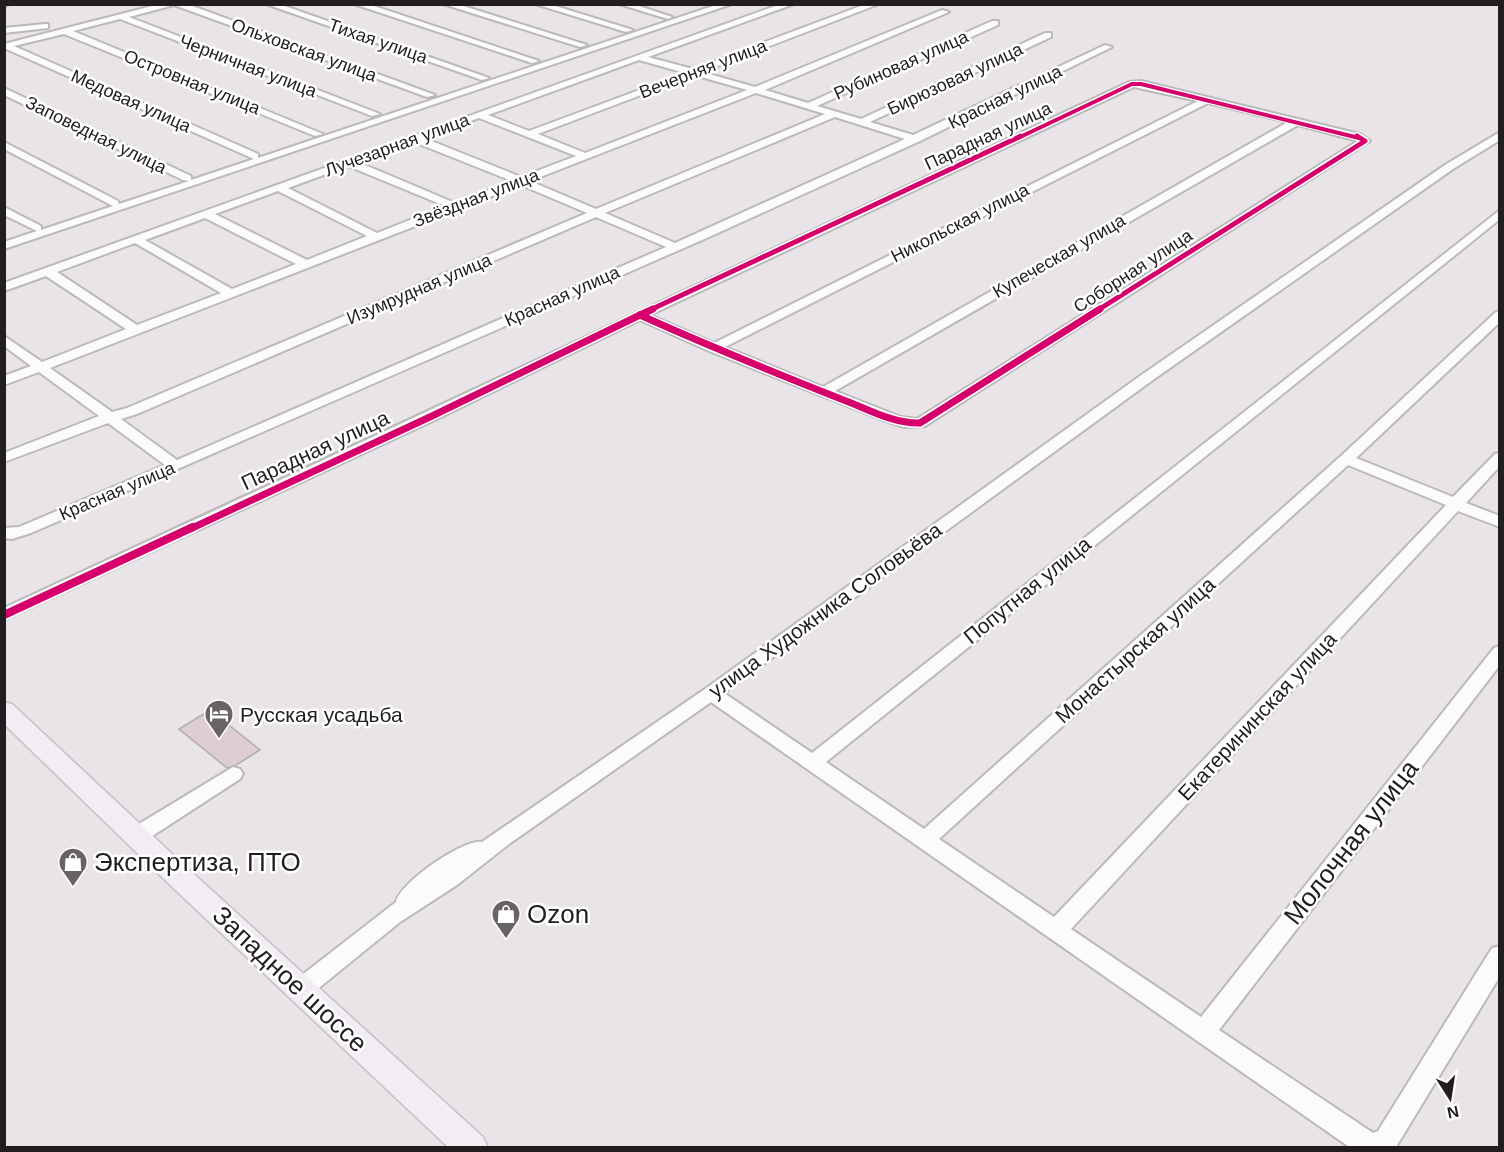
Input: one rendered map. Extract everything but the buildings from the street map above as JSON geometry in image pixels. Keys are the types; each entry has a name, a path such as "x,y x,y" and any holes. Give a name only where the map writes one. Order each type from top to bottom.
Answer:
{"main road":[{"name":"Западное шоссе","path":"4,710 472,1148"}],"street":[{"path":"4,31 39,27 132,4"},
{"path":"6,46 171,4"},
{"name":"Ольховская улица","path":"178,4 430,95"},
{"name":"Тихая улица","path":"270,4 485,78"},
{"path":"358,4 535,61"},
{"path":"447,4 583,45"},
{"path":"539,4 629,30"},
{"path":"623,4 668,17"},
{"path":"4,239 706,4"},
{"path":"4,246 728,4"},
{"name":"Лучезарная улица","path":"4,287 790,4"},
{"name":"Вечерняя улица","path":"530,134 875,4"},
{"name":"Звёздная улица","path":"4,381 756,90 945,12"},
{"name":"Черничная улица","path":"121,17 375,114"},
{"name":"Рубиновая улица","path":"807,106 995,23"},
{"name":"Островная улица","path":"65,31 318,134"},
{"name":"Бирюзовая улица","path":"862,122 1048,35"},
{"name":"Медовая улица","path":"6,46 254,156"},
{"name":"Красная улица","path":"8,534 176,466 675,247 916,140 1108,47"},
{"path":"639,57 756,90 916,140"},
{"name":"Парадная улица","path":"4,615 432,416 640,315 1132,84 1141,84 1364,140"},
{"name":"Заповедная улица","path":"4,91 187,178"},
{"name":"Никольская улица","path":"714,348 1207,100"},
{"path":"479,115 584,156"},
{"name":"Изумрудная улица","path":"4,458 132,411 832,115"},
{"name":"Купеческая улица","path":"824,392 1296,122"},
{"name":"улица Художника Соловьёва","path":"301,989 392,916 450,879 502,838 711,693 1145,379 1449,167 1500,135"},
{"path":"414,138 675,247"},
{"name":"Соборная улица","path":"824,392 915,424 925,421 1365,142 1364,140"},
{"path":"4,145 114,203"},
{"path":"348,162 454,206"},
{"path":"279,188 377,237"},
{"path":"4,210 37,228"},
{"name":"Попутная улица","path":"812,763 1500,213"},
{"path":"205,214 306,264"},
{"path":"136,238 231,292"},
{"path":"47,271 135,330"},
{"path":"640,315 714,348 824,392"},
{"name":"Монастырская улица","path":"924,841 1346,459 1500,315"},
{"path":"4,340 176,466"},
{"name":"Екатерининская улица","path":"1055,931 1500,457"},
{"path":"1346,459 1457,502 1500,522"},
{"name":"Молочная улица","path":"1203,1032 1500,652"},
{"path":"711,693 1365,1143 1381,1144 1387,1139 1500,955"},
{"path":"136,836 233,774"}],"cycle path":[{"path":"4,615 432,416 640,315 1132,84 1141,84 1357,136 1365,141 920,423 904,422 888,417 747,361 640,315"}],"place":[{"name":"Русская усадьба","path":"219,740"},
{"name":"Экспертиза, ПТО","path":"73,888"},
{"name":"Ozon","path":"506,940"}]}
